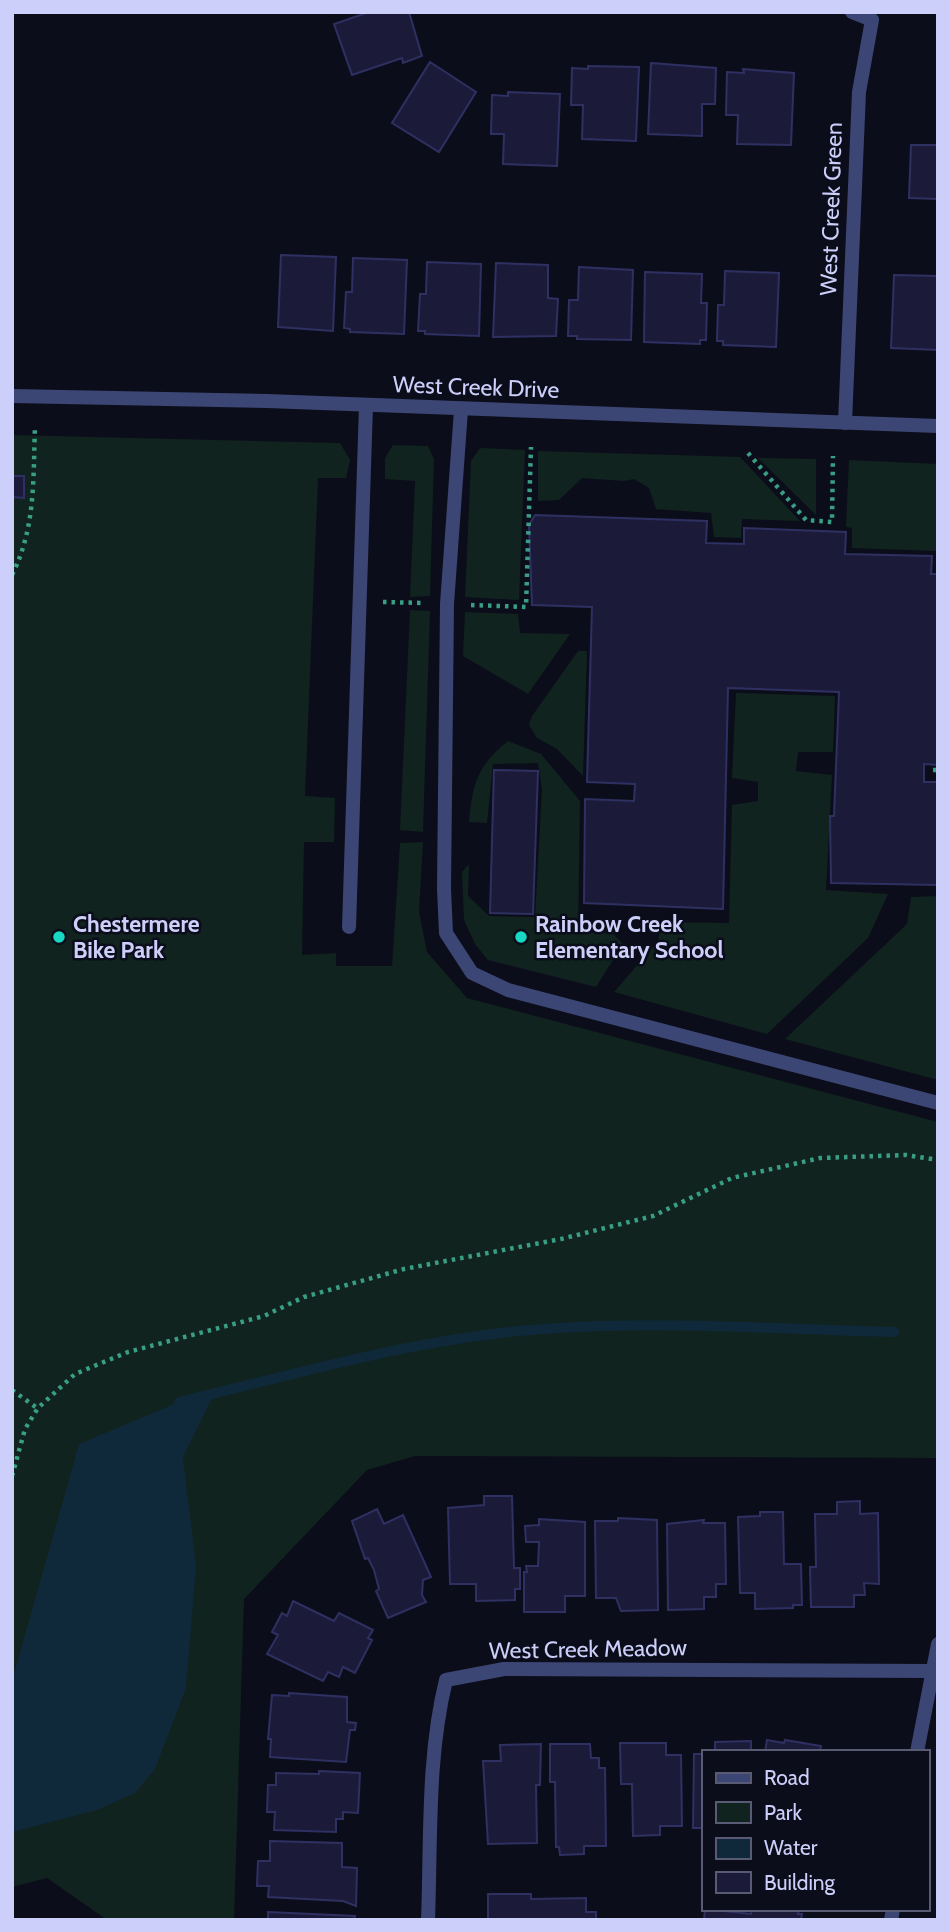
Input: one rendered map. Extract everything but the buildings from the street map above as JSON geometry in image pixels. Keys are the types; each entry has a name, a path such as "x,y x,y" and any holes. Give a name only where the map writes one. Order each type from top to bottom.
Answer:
{"street":[{"name":"West Creek Green","path":"845,423 859,92 872,20 852,12"},
{"name":"West Creek Drive","path":"12,396 938,426"},
{"path":"349,928 366,406"},
{"path":"461,410 447,604 446,933 472,973 508,990 938,1103"},
{"path":"917,1750 938,1644"},
{"name":"West Creek Meadow","path":"428,1920 436,1719 446,1679 503,1669 931,1671"}],"path":[{"path":"12,575 24,552 34,497 34,426"},
{"path":"381,602 526,607 531,447"},
{"path":"748,453 806,520 832,522 833,456"},
{"path":"12,1476 24,1429 38,1408 75,1374 128,1352 264,1316 304,1297 404,1269 561,1239 653,1216 732,1178 820,1158 906,1155 938,1160"},
{"path":"12,1390 38,1408"}],"green space":[{"path":"12,435 340,443 350,460 346,478 318,478 305,796 335,798 334,842 304,842 302,955 336,953 336,966 392,966 400,843 423,842 419,912 427,952 467,998 938,1122 937,1458 415,1456 367,1470 244,1599 234,1920 107,1920 47,1878 12,1887"},
{"path":"393,445 428,446 434,459 430,596 410,597 415,481 385,479 385,458"},
{"path":"480,448 525,450 519,600 465,597 471,461"},
{"path":"538,451 740,457 800,521 742,519 741,538 714,537 711,513 656,509 649,488 634,479 624,481 582,478 559,500 538,501"},
{"path":"758,458 816,459 816,515"},
{"path":"849,460 938,464 938,567 936,551 852,548 852,528 846,527"},
{"path":"410,610 430,611 423,832 400,830"},
{"path":"465,612 518,614 520,633 570,634 528,694 463,656"},
{"path":"578,651 587,651 583,776 557,749 537,738 529,725 532,716"},
{"path":"736,693 835,696 833,752 798,752 796,771 832,775 826,890 888,894 868,938 767,1034 614,992 658,941 662,922 729,923 732,805 758,801 758,782 732,778"},
{"path":"508,741 541,754 580,801 578,931 613,934 623,944 596,987 488,960 475,944 464,920 462,872 469,864 468,896 489,916 535,917 542,789 538,763 493,764 487,823 469,822 478,776 490,758"},
{"path":"938,896 938,1080 785,1039 907,924 911,897"}],"water":[{"path":"214,1394 183,1457 196,1567 186,1688 155,1769 135,1793 97,1810 12,1832 12,1681 79,1444 179,1402"}],"waterway":[{"path":"179,1402 421,1345 501,1333 648,1325 894,1332"}],"place":[{"name":"Chestermere Bike Park","path":"59,937"},
{"name":"Rainbow Creek Elementary School","path":"521,937"}]}
